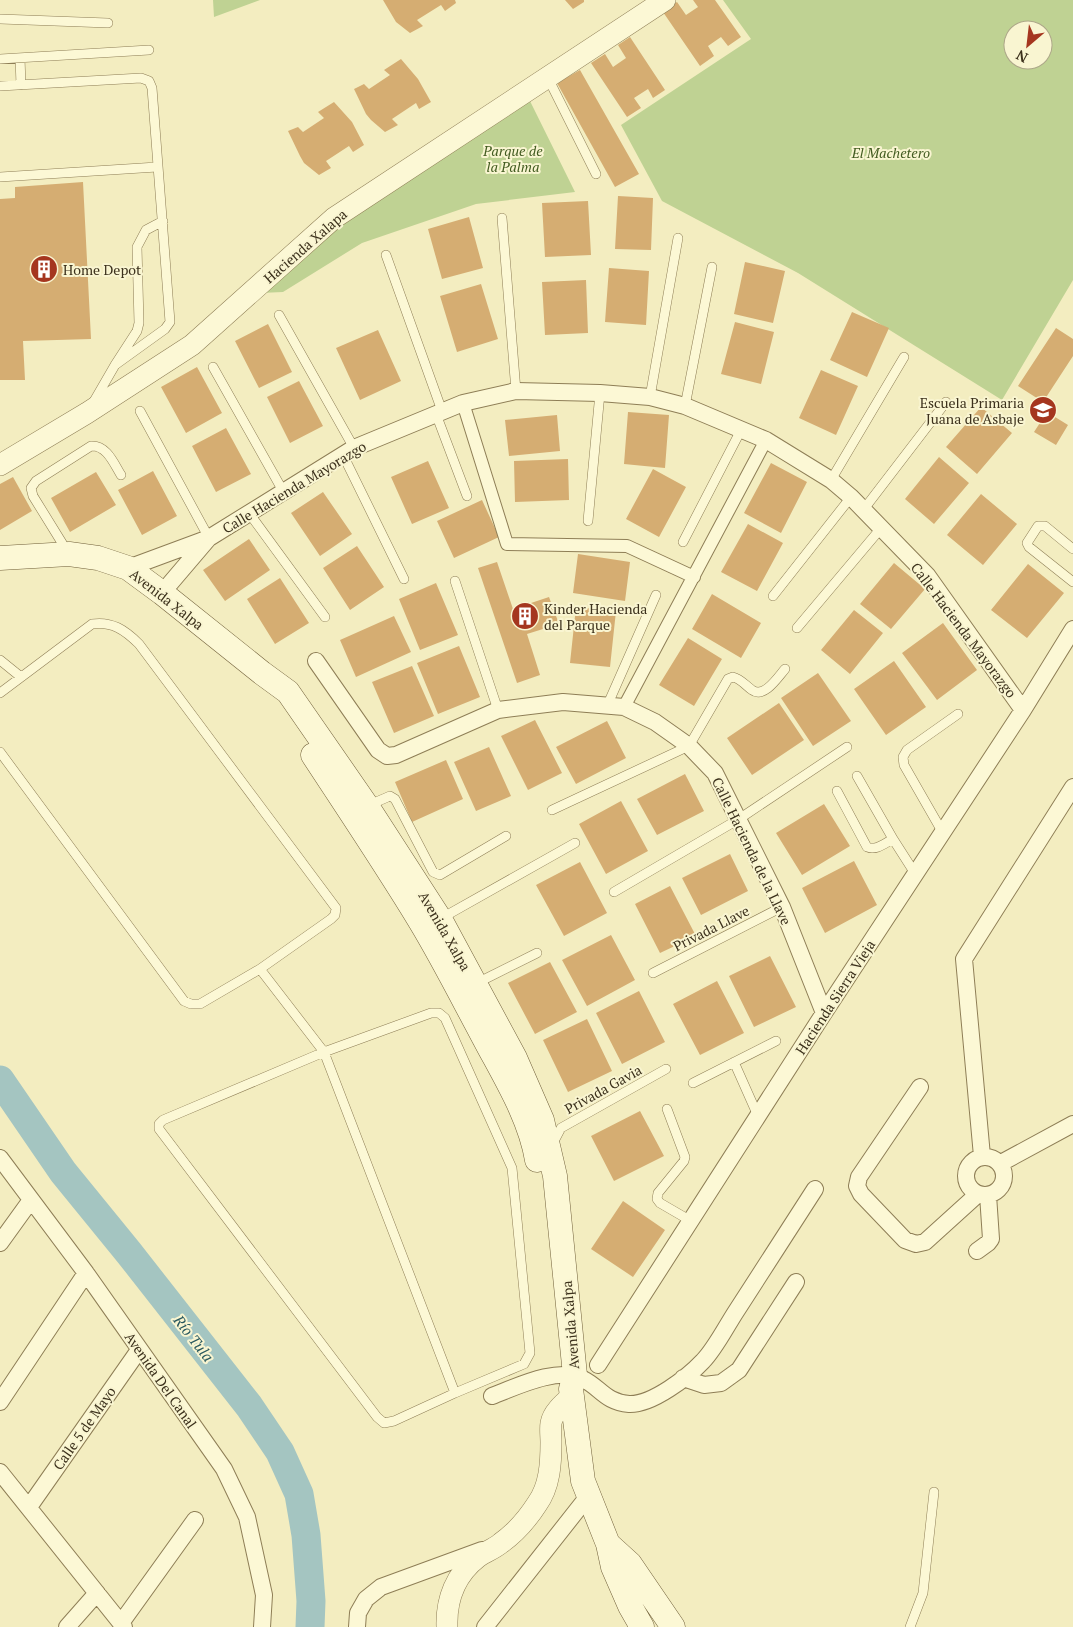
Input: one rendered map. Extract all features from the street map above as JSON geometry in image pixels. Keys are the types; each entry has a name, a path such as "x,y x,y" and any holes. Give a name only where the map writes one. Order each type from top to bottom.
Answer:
{"main road":[{"name":"Avenida Xalpa","path":"0,558 69,554 98,558 128,568 288,692 359,810 432,924 468,987 515,1058 542,1120 542,1150 555,1176 570,1384 583,1481 608,1544 613,1567 630,1606 642,1627"},
{"path":"608,1544 630,1564 673,1627"}],"street":[{"name":"Hacienda Xalapa","path":"0,465 192,345 334,218 665,0"},
{"name":"Calle Hacienda Mayorazgo","path":"128,568 209,538 348,451 463,403 516,391 600,392 650,397 685,406 766,440 831,480 864,509 927,575 1024,710"},
{"path":"463,403 507,544 627,546 694,577"},
{"path":"624,707 766,440"},
{"name":"Calle Hacienda Mayorazgo","path":"162,593 209,538"},
{"name":"Hacienda Sierra Vieja","path":"598,1365 824,1013 1024,710 1073,629"},
{"name":"Calle Hacienda de la Llave","path":"316,661 378,750 387,756 396,755 498,710 563,702 624,707 655,722 689,746 715,772 782,907 824,1013"},
{"path":"982,1156 964,959 1073,787"},
{"path":"920,1087 859,1177 857,1186 861,1194 905,1240 916,1244 925,1242 983,1195 997,1191 1003,1183 1004,1173 1001,1163 992,1157 982,1156 972,1160 966,1168 965,1178 969,1188 983,1195"},
{"path":"1001,1163 1073,1124"},
{"name":"Avenida Del Canal","path":"0,1158 86,1273 224,1469 247,1517 264,1595 262,1627"},
{"path":"492,1396 539,1378 570,1384 584,1379 609,1399 620,1403 635,1404 650,1399 683,1378 704,1360 815,1189"},
{"path":"978,1251 991,1239 983,1195"},
{"path":"0,1243 31,1200"},
{"path":"0,1402 86,1273"},
{"path":"683,1378 704,1385 721,1383 739,1370 796,1282"},
{"name":"Calle 5 de Mayo","path":"29,1507 139,1350"},
{"path":"447,1627 447,1614 452,1592 461,1573 479,1557 501,1544 538,1503 547,1485 551,1463 551,1422 570,1384"},
{"path":"0,1472 122,1625 195,1520"},
{"path":"485,1627 589,1496"},
{"path":"357,1627 358,1613 366,1599 381,1587 501,1544"},
{"path":"68,1627 97,1593"}],"lane":[{"path":"0,19 108,23"},
{"path":"0,59 149,50"},
{"path":"20,58 21,85"},
{"path":"548,77 596,174"},
{"path":"0,86 141,78 148,81 152,88 170,322 166,329 115,365"},
{"path":"0,177 157,167"},
{"path":"502,218 516,391"},
{"path":"87,412 137,331 139,322 137,247 146,230 163,221"},
{"path":"650,397 678,238"},
{"path":"386,255 467,496"},
{"path":"685,406 712,267"},
{"path":"279,314 348,451 404,579"},
{"path":"831,480 904,356"},
{"path":"213,367 284,491"},
{"path":"588,521 600,392"},
{"path":"864,509 946,402"},
{"path":"140,411 209,538"},
{"path":"683,542 741,430"},
{"path":"69,554 33,496 31,488 36,481 91,446 98,446 106,451 121,475"},
{"path":"773,596 851,497"},
{"path":"249,513 325,617"},
{"path":"1073,549 1045,526 1041,525 1038,526 1027,543 1073,582"},
{"path":"797,628 882,527"},
{"path":"455,581 498,710"},
{"path":"607,706 656,594"},
{"path":"0,693 92,624 102,623 116,626 129,634 139,644 336,908 335,915 260,969 200,1004 190,1004 184,1001 0,752"},
{"path":"0,660 21,677"},
{"path":"552,810 689,746 728,679 733,676 738,678 754,692 760,692 766,690 785,669"},
{"path":"943,833 904,765 903,757 907,750 958,714"},
{"path":"614,892 739,819 847,747"},
{"path":"857,776 916,875"},
{"path":"837,791 867,847 871,849 876,848 893,839"},
{"path":"359,810 390,796 395,799 436,875 440,875 506,836"},
{"path":"432,924 575,843"},
{"name":"Privada Llave","path":"653,973 782,907"},
{"path":"468,987 538,953"},
{"path":"260,969 324,1052 455,1393"},
{"path":"431,1013 439,1013 445,1018 512,1168 530,1353 524,1364 455,1393 394,1421 384,1423 376,1418 159,1130 159,1124 163,1120 324,1052 431,1013"},
{"path":"693,1083 776,1041"},
{"path":"734,1062 758,1116"},
{"name":"Privada Gavia","path":"542,1150 561,1128 666,1069"},
{"path":"667,1109 685,1157 684,1161 658,1194 657,1199 660,1203 691,1221"},
{"path":"910,1627 923,1593 934,1492"}],"green space":[{"path":"213,0 260,0 214,17"},
{"name":"El Machetero","path":"723,0 1073,0 1073,280 1002,400 798,273 662,201 621,125 751,39"},
{"name":"Parque de la Palma","path":"529,99 575,192 476,204 362,243 283,292 260,293 348,217"}],"building":[{"path":"383,0 455,0 456,3 445,11 441,5 417,20 423,26 410,33 396,22"},
{"path":"565,0 584,0 584,2 573,9"},
{"path":"693,0 715,0 741,37 728,46 721,37 708,46 714,56 700,66 663,12 677,2 686,15 698,7"},
{"path":"630,37 665,90 653,98 648,89 634,98 641,108 627,117 591,63 605,54 613,67 626,58 618,45"},
{"path":"401,59 418,79 431,102 419,109 416,103 392,119 398,125 385,132 366,114 354,89 364,84 369,89 390,75 384,70"},
{"path":"580,70 639,174 615,187 557,83"},
{"path":"334,102 352,122 364,145 353,152 349,146 326,161 331,168 319,175 304,163 288,131 298,127 303,132 324,118 318,112"},
{"name":"Home Depot","path":"83,182 91,339 23,341 25,380 0,380 0,199 15,198 15,187"},
{"path":"618,196 653,198 651,250 615,249"},
{"path":"588,201 591,255 545,257 542,203"},
{"path":"469,217 483,268 442,279 428,229"},
{"path":"745,262 785,271 773,323 734,314"},
{"path":"609,268 649,271 646,325 605,322"},
{"path":"586,280 588,333 545,335 542,282"},
{"path":"481,284 498,339 457,352 440,296"},
{"path":"852,312 889,328 867,377 830,360"},
{"path":"735,322 774,332 761,384 721,374"},
{"path":"268,324 292,372 259,388 235,341"},
{"path":"1056,328 1073,339 1073,356 1043,402 1018,386"},
{"path":"378,330 401,381 360,400 336,348"},
{"path":"197,367 222,413 186,433 161,387"},
{"path":"821,370 858,386 836,435 799,418"},
{"path":"299,381 323,426 290,443 267,397"},
{"path":"981,407 1012,433 977,474 946,447"},
{"path":"628,412 669,415 665,468 624,464"},
{"path":"1047,412 1068,425 1056,445 1034,432"},
{"path":"557,415 560,451 509,456 505,420"},
{"path":"226,428 251,474 216,492 192,446"},
{"path":"939,457 969,483 934,524 905,499"},
{"path":"568,459 569,500 515,502 514,461"},
{"path":"428,461 449,508 412,524 391,477"},
{"path":"771,463 807,482 781,533 744,513"},
{"path":"653,469 686,487 659,537 626,519"},
{"path":"153,471 177,516 142,535 118,490"},
{"path":"96,472 116,505 70,532 51,498"},
{"path":"13,477 32,511 0,530 0,484"},
{"path":"323,492 352,534 320,556 291,513"},
{"path":"981,494 1017,524 983,565 947,535"},
{"path":"482,500 499,537 454,558 437,521"},
{"path":"748,524 783,543 757,591 721,572"},
{"path":"249,539 270,570 225,601 203,570"},
{"path":"357,546 384,587 350,610 323,568"},
{"path":"578,554 630,562 625,601 573,593"},
{"name":"Kinder Hacienda del Parque","path":"497,562 513,609 549,597 559,624 527,634 540,675 517,683 478,568"},
{"path":"894,563 925,589 891,629 860,604"},
{"path":"1028,564 1064,593 1027,638 991,610"},
{"path":"280,578 309,623 275,644 247,599"},
{"path":"436,583 458,635 420,650 399,599"},
{"path":"712,594 761,623 741,658 692,629"},
{"path":"576,607 616,611 610,667 570,663"},
{"path":"854,610 883,633 850,674 821,650"},
{"path":"394,616 411,652 356,677 340,640"},
{"path":"943,623 977,670 937,700 902,653"},
{"path":"688,638 722,659 694,706 659,685"},
{"path":"459,646 480,697 438,714 417,663"},
{"path":"894,661 926,707 886,735 854,689"},
{"path":"412,666 434,716 394,733 372,682"},
{"path":"818,673 851,721 813,746 781,698"},
{"path":"779,703 804,740 752,775 727,738"},
{"path":"535,720 562,773 528,790 501,736"},
{"path":"607,721 626,758 576,784 556,747"},
{"path":"489,747 511,796 476,811 454,762"},
{"path":"446,760 463,799 412,822 395,782"},
{"path":"685,774 704,811 657,835 637,799"},
{"path":"621,801 648,851 606,874 579,824"},
{"path":"824,804 850,846 802,875 776,833"},
{"path":"730,854 748,891 701,915 682,878"},
{"path":"854,861 877,905 825,933 802,888"},
{"path":"580,862 607,913 564,936 536,885"},
{"path":"670,886 696,936 660,953 635,904"},
{"path":"611,935 635,980 587,1006 562,960"},
{"path":"770,956 796,1007 754,1027 729,976"},
{"path":"550,962 577,1012 535,1034 508,983"},
{"path":"717,981 744,1033 700,1055 673,1004"},
{"path":"639,991 665,1042 622,1064 596,1013"},
{"path":"587,1019 612,1071 568,1092 543,1040"},
{"path":"640,1111 664,1156 614,1181 591,1136"},
{"path":"623,1201 665,1230 633,1277 591,1249"}],"waterway":[{"name":"Río Tula","path":"0,1080 63,1172 249,1406 280,1452 299,1494 306,1535 311,1601 310,1627"}],"place":[{"name":"Home Depot","path":"44,269"},
{"name":"Escuela Primaria Juana de Asbaje","path":"1043,410"},
{"name":"Kinder Hacienda del Parque","path":"525,616"}]}
